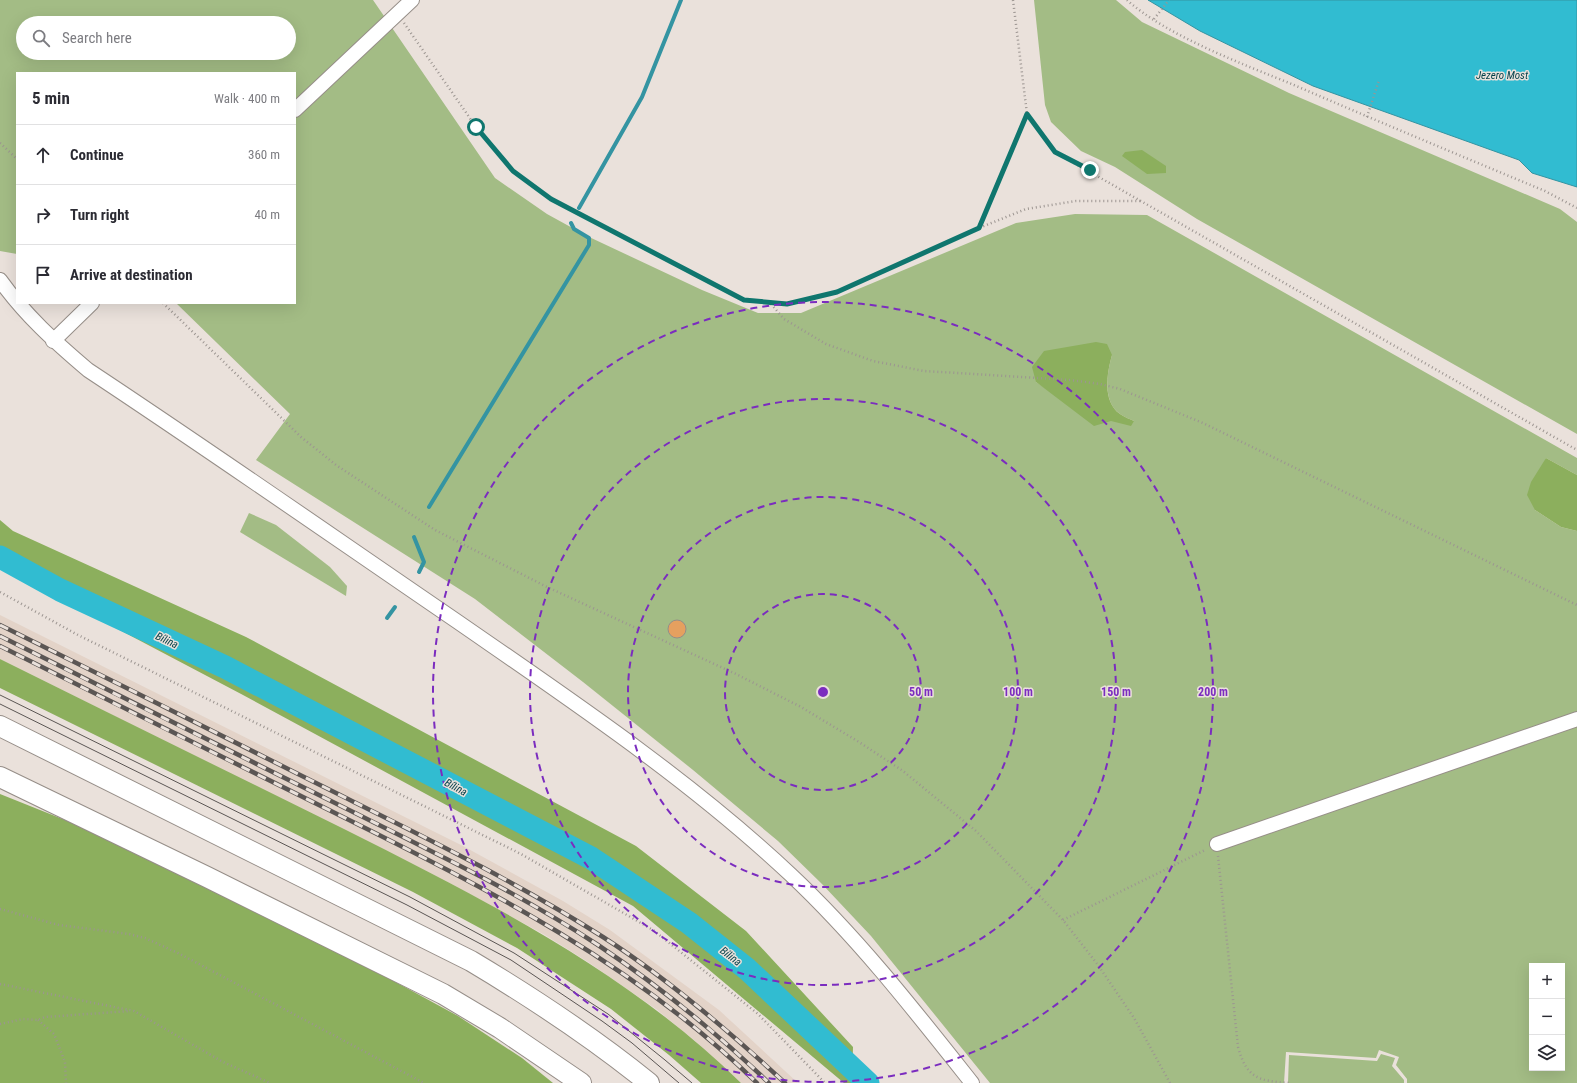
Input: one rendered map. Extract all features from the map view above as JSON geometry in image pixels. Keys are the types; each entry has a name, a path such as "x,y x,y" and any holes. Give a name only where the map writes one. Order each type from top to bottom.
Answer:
{"highway":[{"path":"0,726 471,961 529,995 603,1046 649,1083"},
{"path":"0,777 377,960 443,994 500,1028 581,1083"}],"street":[{"path":"296,109 412,0"},
{"path":"0,280 16,301"},
{"path":"18,304 53,341 88,370 551,687 631,745 745,834 793,877 849,933 907,1001 972,1083"},
{"path":"53,341 91,304"},
{"path":"1217,844 1577,719"},
{"path":"0,782 24,788"}],"path":[{"path":"1013,0 1027,114 1055,152 1090,170 1141,201 1577,450"},
{"path":"1127,0 1154,20 1191,40 1545,192 1577,208"},
{"path":"1154,20 1169,0"},
{"path":"398,13 476,127 513,171 551,199 744,300 771,304 787,304 837,292 979,228 1026,209 1076,201 1141,201"},
{"path":"1367,116 1379,80"},
{"path":"979,228 1027,114"},
{"path":"0,143 16,159"},
{"path":"164,304 301,437 336,465 435,530 547,587 736,674 801,707 859,742 903,772 976,831 1063,920 1098,964 1134,1018 1170,1083"},
{"path":"771,304 784,319 826,344 873,361 924,371 1070,380 1100,384 1120,389 1202,423 1577,605"},
{"path":"0,592 78,635 521,854 653,930 758,1014 824,1083"},
{"path":"1063,920 1217,844 1238,1047 1241,1059 1246,1069 1258,1078 1290,1083"},
{"path":"0,908 59,925 129,934 145,938 180,954 424,1083"},
{"path":"0,984 134,1011 223,1062 270,1083"},
{"path":"0,1024 23,1019 38,1020 45,1017 134,1011"},
{"path":"38,1020 54,1034 65,1062 66,1083"}],"shaded area":[{"path":"0,615 463,846 563,901 610,930 719,1010 798,1083 741,1083 694,1040 656,1009 588,962 545,935 446,881 0,659"}],"green space":[{"path":"0,0 373,0 495,178 547,214 587,236 702,290 758,313 801,313 1016,223 1075,214 1147,215 1577,458 1577,475 1546,458 1535,510 1561,527 1577,531 1577,1083 1407,1083 1407,1079 1396,1065 1399,1057 1379,1050 1376,1058 1286,1052 1284,1083 990,1083 871,936 822,884 778,841 693,770 583,682 475,599 256,460 290,414 177,304 296,304 296,72 16,72 16,254 0,251","holes":["1112,355 1107,386 1110,402 1120,414 1134,421 1111,421 1060,398 1036,382"]},
{"path":"1034,0 1116,0 1142,22 1289,93 1560,209 1577,222 1577,434 1197,219 1115,167 1081,151 1051,122 1045,105"},
{"path":"1142,150 1166,166 1166,173 1147,174 1122,156 1125,152"},
{"path":"1096,342 1107,344 1112,355 1107,386 1110,402 1122,415 1134,421 1131,426 1111,421 1094,426 1036,382 1032,367 1044,351"},
{"path":"1546,458 1577,475 1577,531 1561,527 1535,510 1527,495 1531,482"},
{"path":"249,513 276,525 330,567 347,586 346,596 240,532"},
{"path":"0,520 13,531 246,637 636,846 746,931 853,1047 852,1083 844,1083 633,906 243,695 0,567"},
{"path":"0,659 344,829 502,911 602,972 651,1006 697,1043 741,1083 701,1083 669,1055 611,1009 517,948 413,892 0,688"},
{"path":"0,794 70,822 230,897 379,973 458,1016 522,1058 553,1083 0,1083"},
{"path":"1381,1054 1395,1058 1392,1066 1404,1080 1404,1083 1288,1083 1289,1055 1377,1061"}],"water":[{"name":"Jezero Most","path":"1148,0 1577,0 1577,187 1532,173 1519,160 1313,86 1200,31"}],"building":[{"path":"677,620 683,623 686,629 683,635 677,638 671,635 668,629 671,623"}],"waterway":[{"path":"579,208 642,97 681,0"},
{"path":"429,507 589,245 589,238 574,229 571,223"},
{"path":"414,537 424,562 419,572"},
{"name":"Bílina","path":"0,557 60,590 225,667 591,858 689,923 747,969 868,1083"},
{"path":"387,618 395,607"}],"tram line":[{"path":"0,695 410,897 514,953 608,1014 692,1083"},
{"path":"0,704 407,905 511,960 602,1021 632,1043 679,1083"}],"railway":[{"path":"0,625 428,839 499,876 569,916 651,970 720,1025 785,1083"},
{"path":"0,636 434,853 501,887 534,906 598,945 665,993 708,1028 769,1083"},
{"path":"0,646 395,843 505,901 559,932 661,1001 710,1040 757,1083"}],"route":[{"path":"476,127 513,171 551,199 744,300 771,304 787,304 837,292 979,228 1027,114 1055,152 1090,170"}]}
